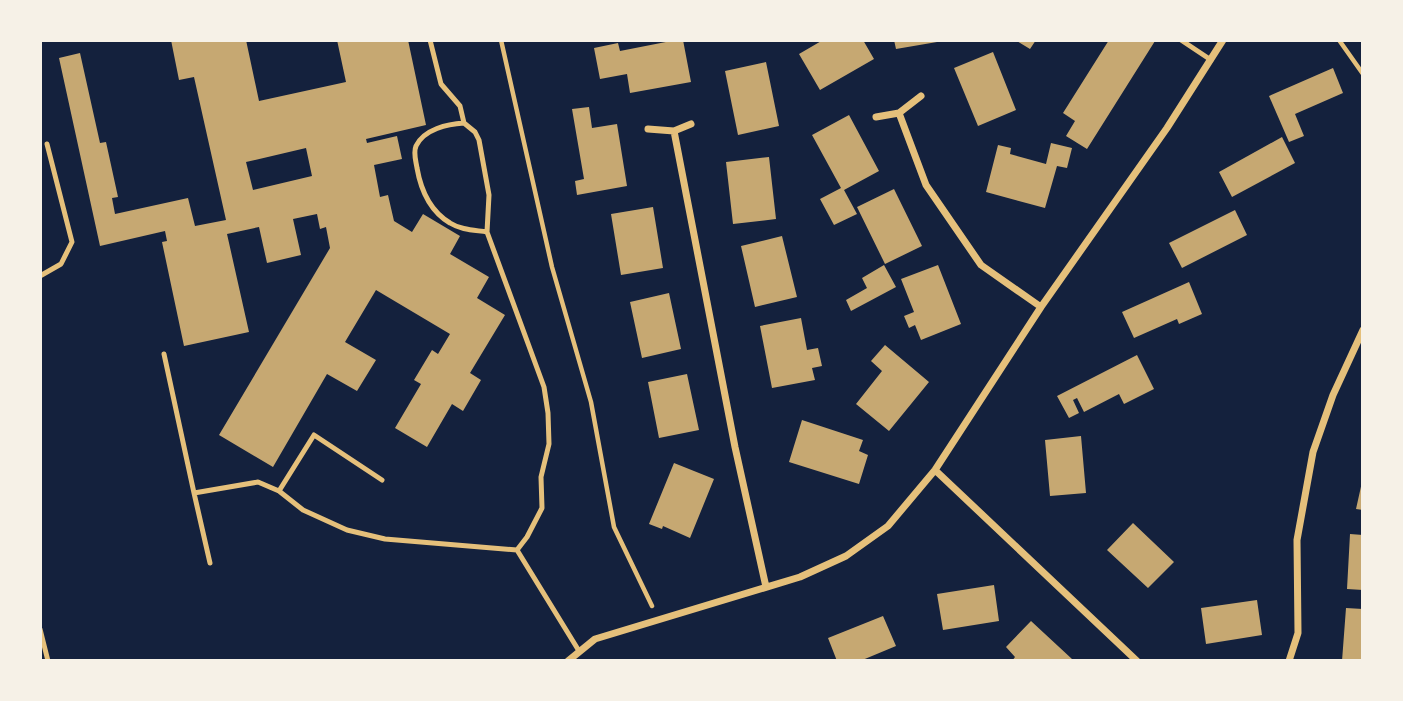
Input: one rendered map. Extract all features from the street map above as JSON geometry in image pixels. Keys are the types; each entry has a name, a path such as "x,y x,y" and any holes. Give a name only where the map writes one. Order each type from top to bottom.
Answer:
{"street":[{"path":"568,661 595,639 800,577 846,556 888,526 934,470 1041,307 1124,191 1223,40"},
{"path":"876,117 899,113 921,96"},
{"path":"899,113 926,185 981,265 1041,307"},
{"path":"648,129 674,131 691,124"},
{"path":"674,131 735,447 766,587"},
{"path":"1289,661 1298,633 1297,540 1313,452 1333,394 1363,330"},
{"path":"934,470 1137,661"}],"lane":[{"path":"430,40 441,84 460,106 464,123 475,132 479,141 489,195 487,232 544,387 550,444 541,477 542,508 517,550"},
{"path":"1181,40 1211,60"},
{"path":"464,123 448,124 425,136 416,146 419,181 437,215 452,225 487,232"},
{"path":"40,276 61,264 72,242 47,144"},
{"path":"164,354 210,564"},
{"path":"279,491 314,435 382,480"},
{"path":"194,493 258,482 279,491 303,510 347,530 385,539 517,550"},
{"path":"517,550 579,650"},
{"path":"40,629 48,661"}],"path":[{"path":"501,40 552,267 591,402 614,527 659,621"},
{"path":"1339,40 1363,75"}],"building":[{"path":"171,40 246,40 259,101 346,82 337,40 408,40 426,125 366,139 367,143 397,136 402,159 374,165 380,197 388,195 394,221 412,232 423,214 460,236 450,254 489,277 477,298 505,315 470,373 481,380 463,411 452,404 427,447 395,428 421,384 414,380 432,350 438,354 450,334 376,290 345,342 376,360 357,391 327,374 273,467 219,435 330,248 326,227 320,229 317,214 293,219 301,255 267,263 259,227 227,234 249,332 184,346 162,242 167,241 165,231 100,246 59,58 80,53 100,143 106,142 118,197 112,198 115,214 188,198 195,226 226,220 194,77 179,80","holes":["306,148 312,176 253,190 246,162"]},
{"path":"683,40 691,82 630,93 627,74 600,79 594,48 618,43 620,51"},
{"path":"823,40 863,40 874,59 820,90 799,54"},
{"path":"894,40 937,40 937,42 896,49"},
{"path":"1015,40 1036,40 1030,49"},
{"path":"1109,40 1155,41 1087,149 1066,136 1075,121 1063,113"},
{"path":"993,52 1016,110 978,126 954,68"},
{"path":"766,62 779,126 738,135 725,71"},
{"path":"1333,68 1343,93 1295,114 1304,136 1289,142 1269,96"},
{"path":"589,107 592,128 617,124 627,186 577,195 575,181 584,179 572,109"},
{"path":"849,115 879,171 844,190 857,214 834,225 820,199 841,188 812,135"},
{"path":"1282,137 1295,163 1232,197 1219,172"},
{"path":"1051,143 1072,148 1067,168 1057,166 1045,208 986,192 998,145 1011,148 1010,154 1046,164"},
{"path":"769,157 776,219 733,224 726,162"},
{"path":"894,189 922,246 885,264 857,207"},
{"path":"653,207 663,268 621,275 611,214"},
{"path":"1235,210 1247,235 1182,268 1169,243"},
{"path":"782,236 797,297 755,307 741,246"},
{"path":"884,265 896,287 851,311 846,300 867,288 862,278"},
{"path":"938,265 961,324 921,340 915,325 909,328 904,316 914,312 901,279"},
{"path":"1189,282 1202,314 1179,324 1177,319 1134,338 1122,312"},
{"path":"669,293 681,349 642,358 630,302"},
{"path":"801,318 807,350 818,348 822,366 812,368 815,380 772,388 760,326"},
{"path":"885,345 929,382 889,431 856,404 882,371 871,361"},
{"path":"1137,355 1154,389 1124,404 1119,394 1084,412 1077,398 1073,400 1079,413 1069,418 1057,396"},
{"path":"687,374 699,430 659,438 648,382"},
{"path":"802,420 863,440 859,451 868,455 859,484 789,462"},
{"path":"1081,436 1086,493 1050,496 1045,440"},
{"path":"674,463 714,479 690,538 663,526 662,529 649,524"},
{"path":"1363,482 1363,510 1356,509"},
{"path":"1133,523 1174,562 1148,588 1107,550"},
{"path":"1350,534 1363,535 1363,590 1347,589"},
{"path":"994,585 999,621 943,630 937,594"},
{"path":"1257,600 1262,635 1206,644 1201,608"},
{"path":"1346,608 1363,609 1363,661 1342,661"},
{"path":"883,616 896,646 860,661 837,661 828,638"},
{"path":"1031,621 1072,659 1071,661 1012,661 1015,657 1006,647"}]}
